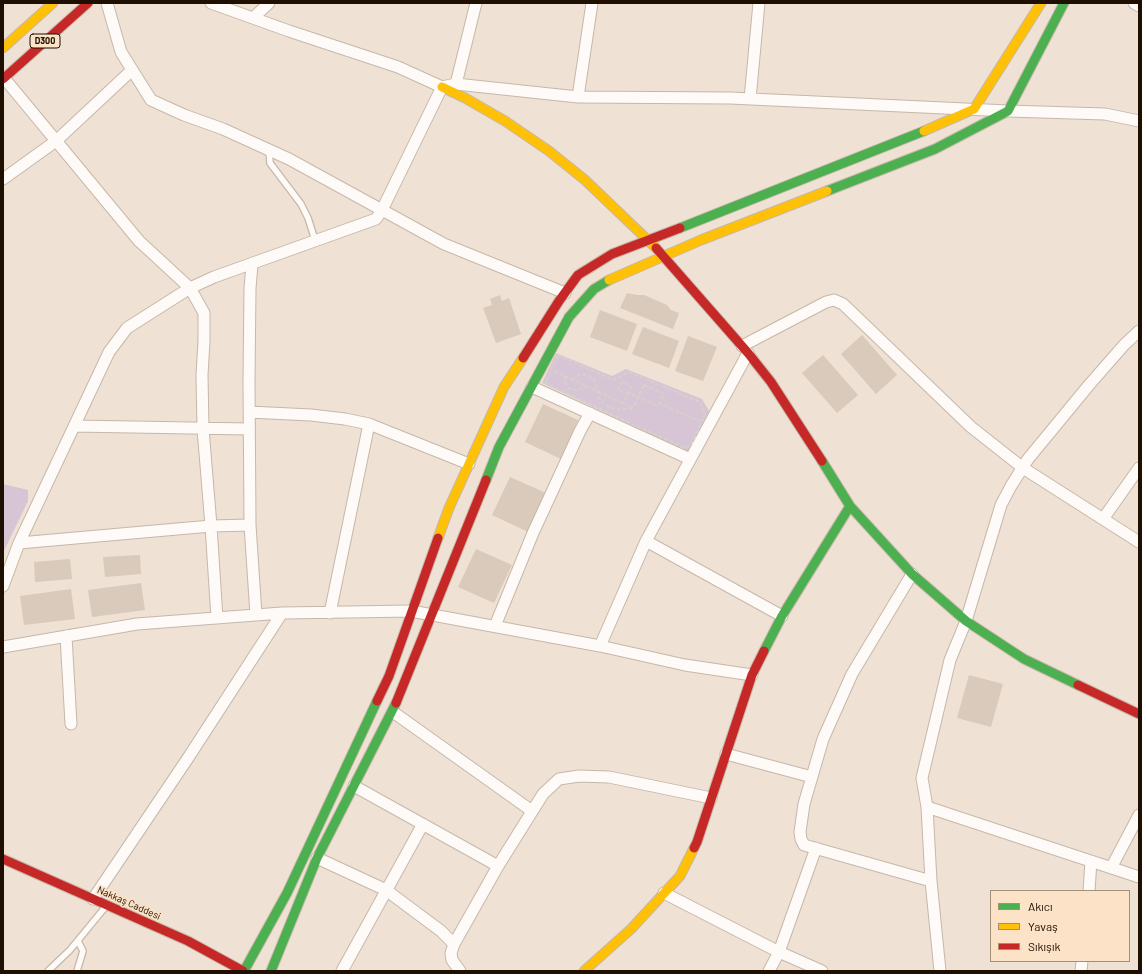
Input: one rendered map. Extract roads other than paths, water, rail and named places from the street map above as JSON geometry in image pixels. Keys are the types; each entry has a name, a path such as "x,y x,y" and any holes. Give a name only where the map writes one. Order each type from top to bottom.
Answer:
{"main road":[{"name":"D300","path":"3,48 53,3"},
{"name":"D300","path":"3,78 88,3"},
{"path":"244,971 287,893 389,676 410,611 449,508 504,388 578,275 612,254 920,134 974,109 1041,3"},
{"path":"271,971 318,858 393,712 499,447 569,317 594,289 615,277 664,256 935,149 1008,111 1064,3"},
{"path":"442,87 465,98 505,121 549,151 585,180 664,256 745,349 771,382 850,506 912,574 966,621 1024,659 1139,714"},
{"path":"584,971 631,929 680,876 697,842 752,675 782,616 850,506"},
{"name":"Nakkaş Caddesi","path":"3,859 188,941 244,971"}],"street":[{"path":"107,3 121,52 151,100 289,159 444,244 565,293"},
{"path":"211,3 398,67 442,87 456,84 578,97 750,99 1105,114 1139,121"},
{"path":"253,18 269,3"},
{"path":"456,84 476,3"},
{"path":"578,97 592,3"},
{"path":"750,99 759,3"},
{"path":"1134,3 1139,6"},
{"path":"3,179 56,141 132,70"},
{"path":"3,78 139,241 190,288 204,313 202,375 203,429 217,618"},
{"path":"3,586 19,543 109,352 127,328 190,288 214,277 252,265 315,240 376,219 382,210 442,87"},
{"path":"252,265 250,288 249,412 250,524 256,615"},
{"path":"600,646 646,541 690,459 745,349 826,302 834,300 843,304 971,428 1023,468 1139,542"},
{"path":"940,971 931,881 927,807 922,778 950,660 966,621 1002,505 1028,459 1089,385 1124,345 1139,331"},
{"path":"532,388 690,459"},
{"path":"249,412 311,415 345,419 369,424 470,464"},
{"path":"495,626 533,533 580,431 590,413"},
{"path":"330,612 369,424"},
{"path":"74,426 250,429"},
{"path":"1103,519 1139,468"},
{"path":"19,543 211,526 250,524"},
{"path":"646,541 782,616"},
{"path":"912,574 852,674 823,739 804,804 800,832 804,845 931,881"},
{"path":"3,647 138,624 282,613 410,611 600,646 685,665 752,675"},
{"path":"93,899 188,758 282,613"},
{"path":"66,636 71,724"},
{"path":"393,712 532,811"},
{"path":"726,754 812,777"},
{"path":"460,971 452,960 451,953 454,944 498,866 532,811 543,794 559,779 579,776 609,777 711,798"},
{"path":"354,786 498,866"},
{"path":"927,807 1139,877"},
{"path":"1111,868 1139,815"},
{"path":"342,971 423,824"},
{"path":"769,971 779,952 816,848"},
{"path":"318,858 386,890 441,931 454,944"},
{"path":"1089,890 1092,861"},
{"path":"664,893 779,952 822,971"}],"lane":[{"path":"269,150 270,163 301,204 308,218 315,240"},
{"path":"48,971 70,950 107,905"},
{"path":"77,971 83,951 78,941"}]}
